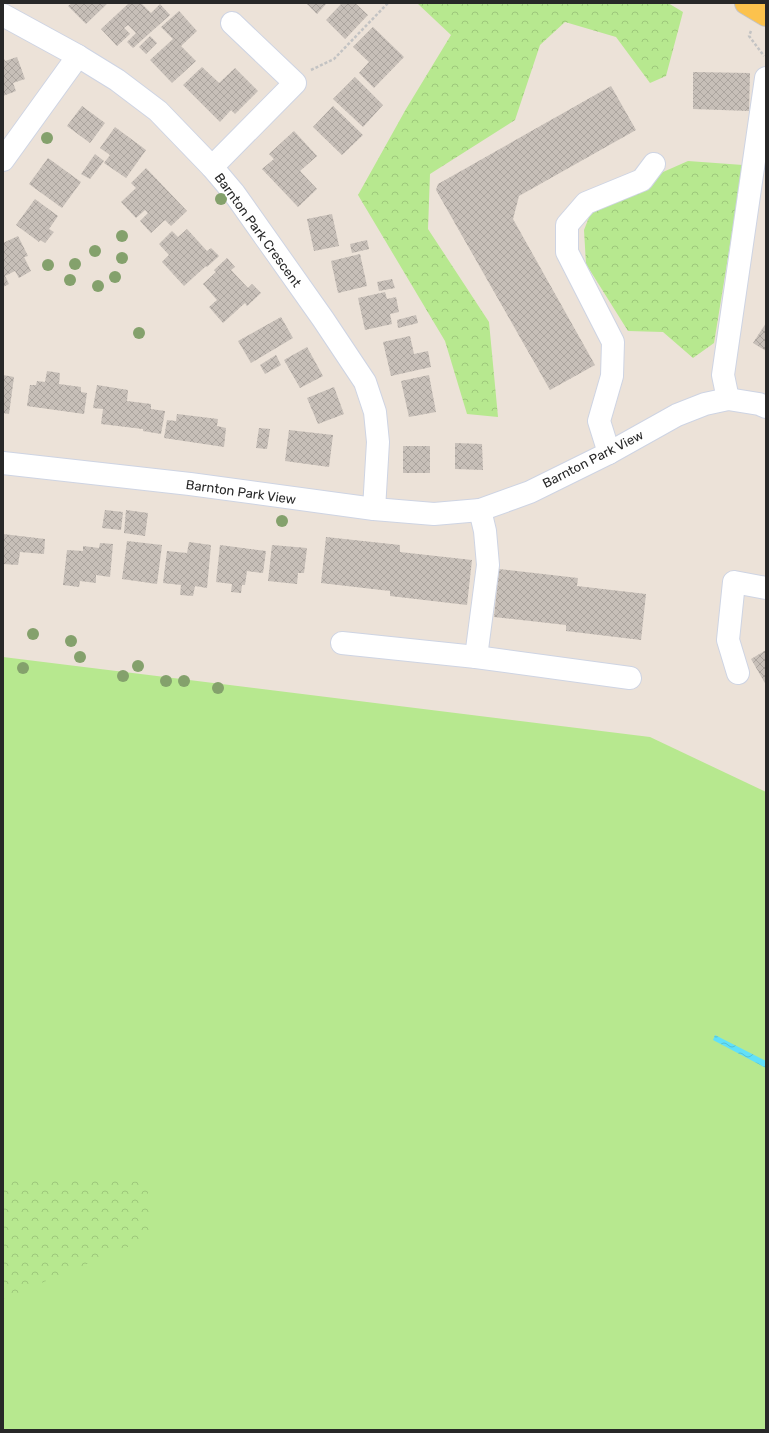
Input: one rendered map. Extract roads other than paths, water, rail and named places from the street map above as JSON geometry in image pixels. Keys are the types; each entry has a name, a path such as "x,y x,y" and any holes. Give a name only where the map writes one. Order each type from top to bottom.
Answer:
{"street":[{"name":"Barnton Park Crescent","path":"3,15 78,56 117,80 158,111 234,193 323,319 365,382 375,412 378,442 374,510"},
{"path":"212,168 300,87 232,23"},
{"path":"3,160 78,56"},
{"path":"766,78 723,375 728,399 759,404 766,407"},
{"path":"609,453 599,421 612,376 613,342 567,252 567,225 586,203 642,180 654,164"},
{"name":"Barnton Park View","path":"3,463 190,484 374,510 434,514 480,510 530,492 609,453 677,415 705,404 728,399"},
{"path":"476,658 488,565 485,531 480,510"},
{"path":"738,673 728,640 734,582 766,588"},
{"path":"342,643 476,658 630,678"}],"water":[{"path":"715,1035 766,1061 766,1068 713,1040"}]}
